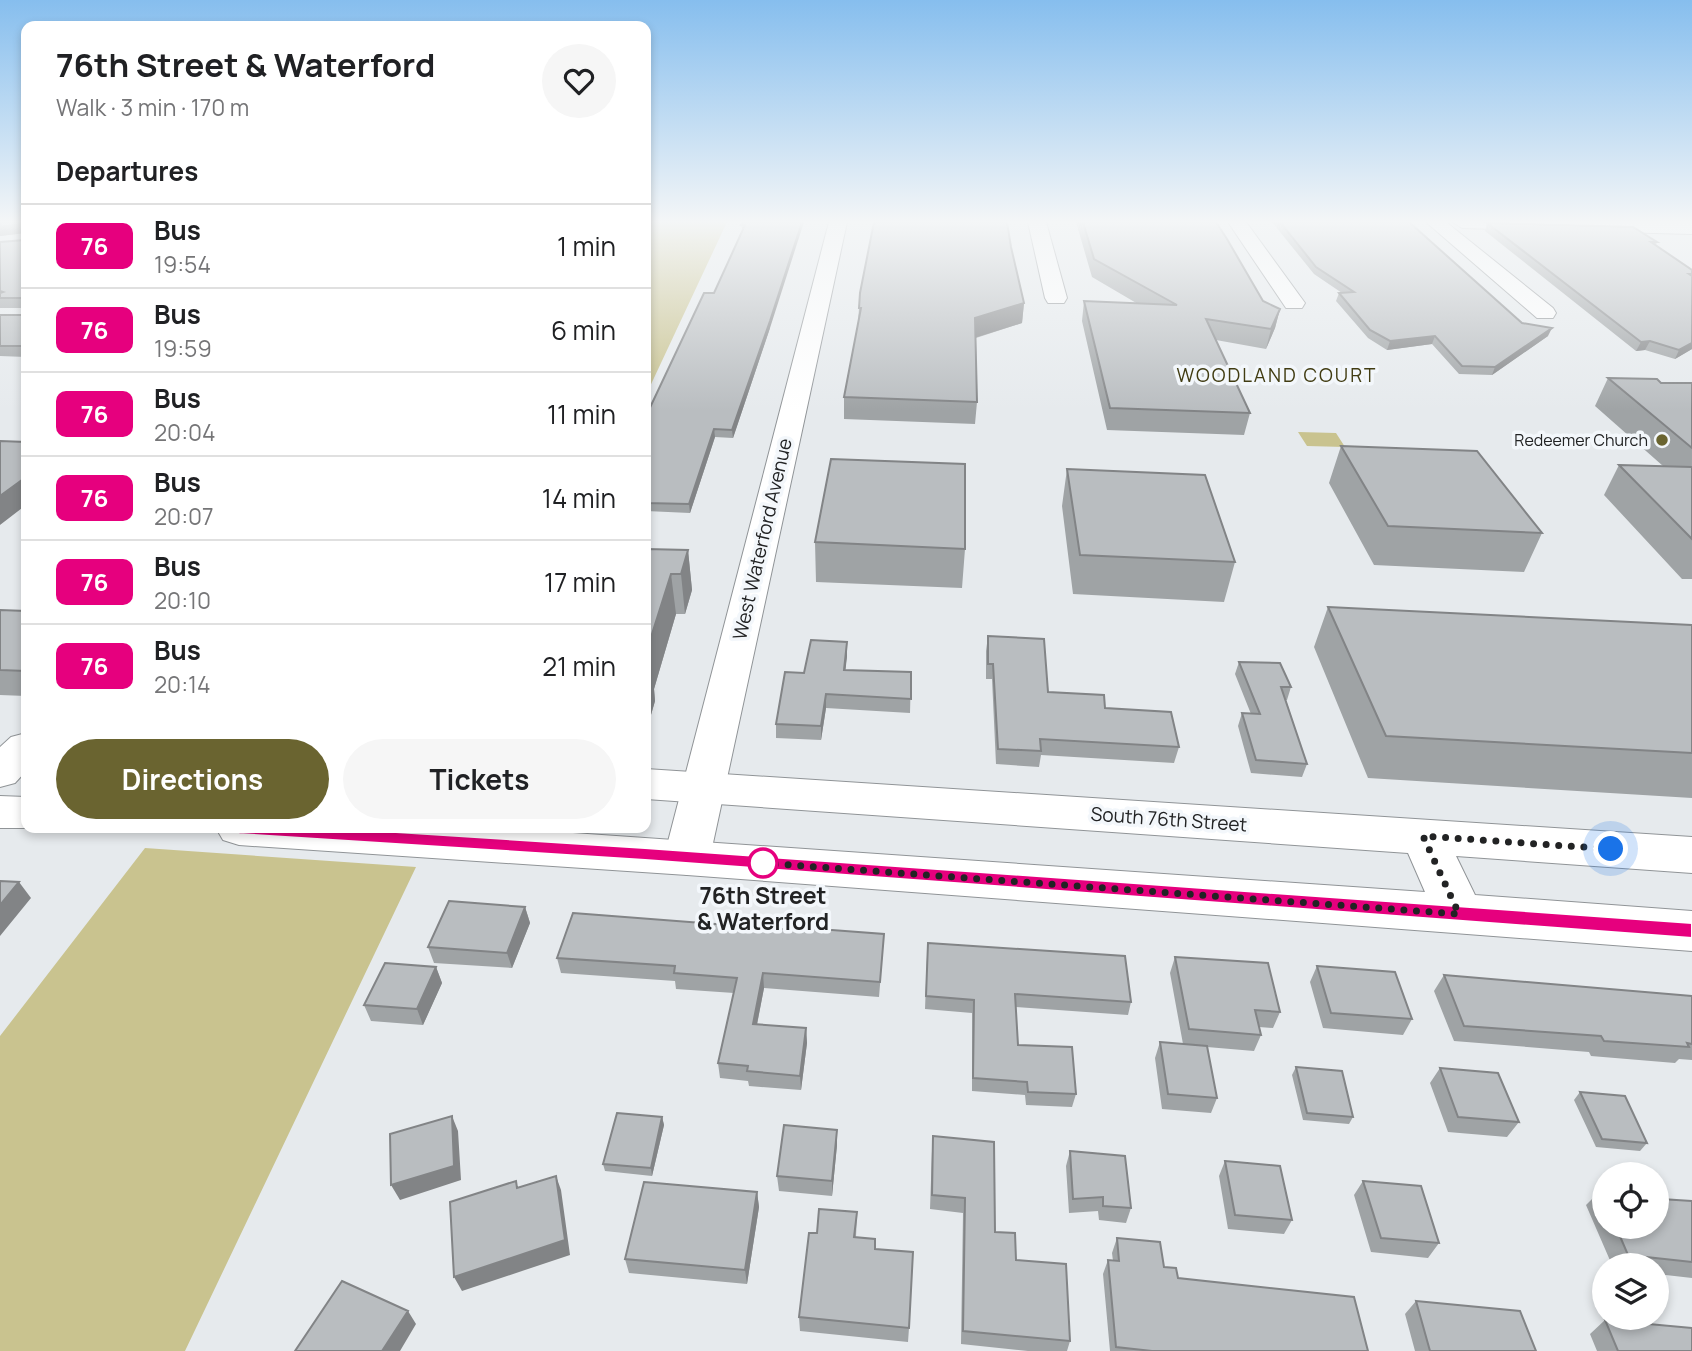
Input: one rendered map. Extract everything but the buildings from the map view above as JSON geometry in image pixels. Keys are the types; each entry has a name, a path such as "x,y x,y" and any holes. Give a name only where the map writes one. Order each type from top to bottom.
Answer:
{"street":[{"name":"West Waterford Avenue","path":"687,857 706,787 823,285"},
{"path":"1053,285 1056,298"},
{"path":"1281,285 1294,303"},
{"path":"1511,285 1545,313"},
{"path":"0,744 21,746"},
{"path":"0,772 21,751"},
{"name":"South 76th Street","path":"651,784 1692,855"},
{"path":"0,812 21,813"},
{"path":"316,833 687,857 1692,931"},
{"path":"1423,836 1459,914"}],"shaded area":[{"path":"651,285 697,285 651,384"},
{"path":"1298,432 1336,433 1345,447 1307,446"},
{"path":"145,848 416,867 185,1351 0,1351 0,1036"}],"bus line":[{"name":"76","path":"317,833 645,854 1692,931"}],"place":[{"name":"Redeemer Church","path":"1662,440"},
{"name":"76th Street & Waterford","path":"763,863"}],"district":[{"name":"WOODLAND COURT","path":"1277,375"}],"route":[{"path":"763,863 1459,914 1423,836 1611,849"}]}
